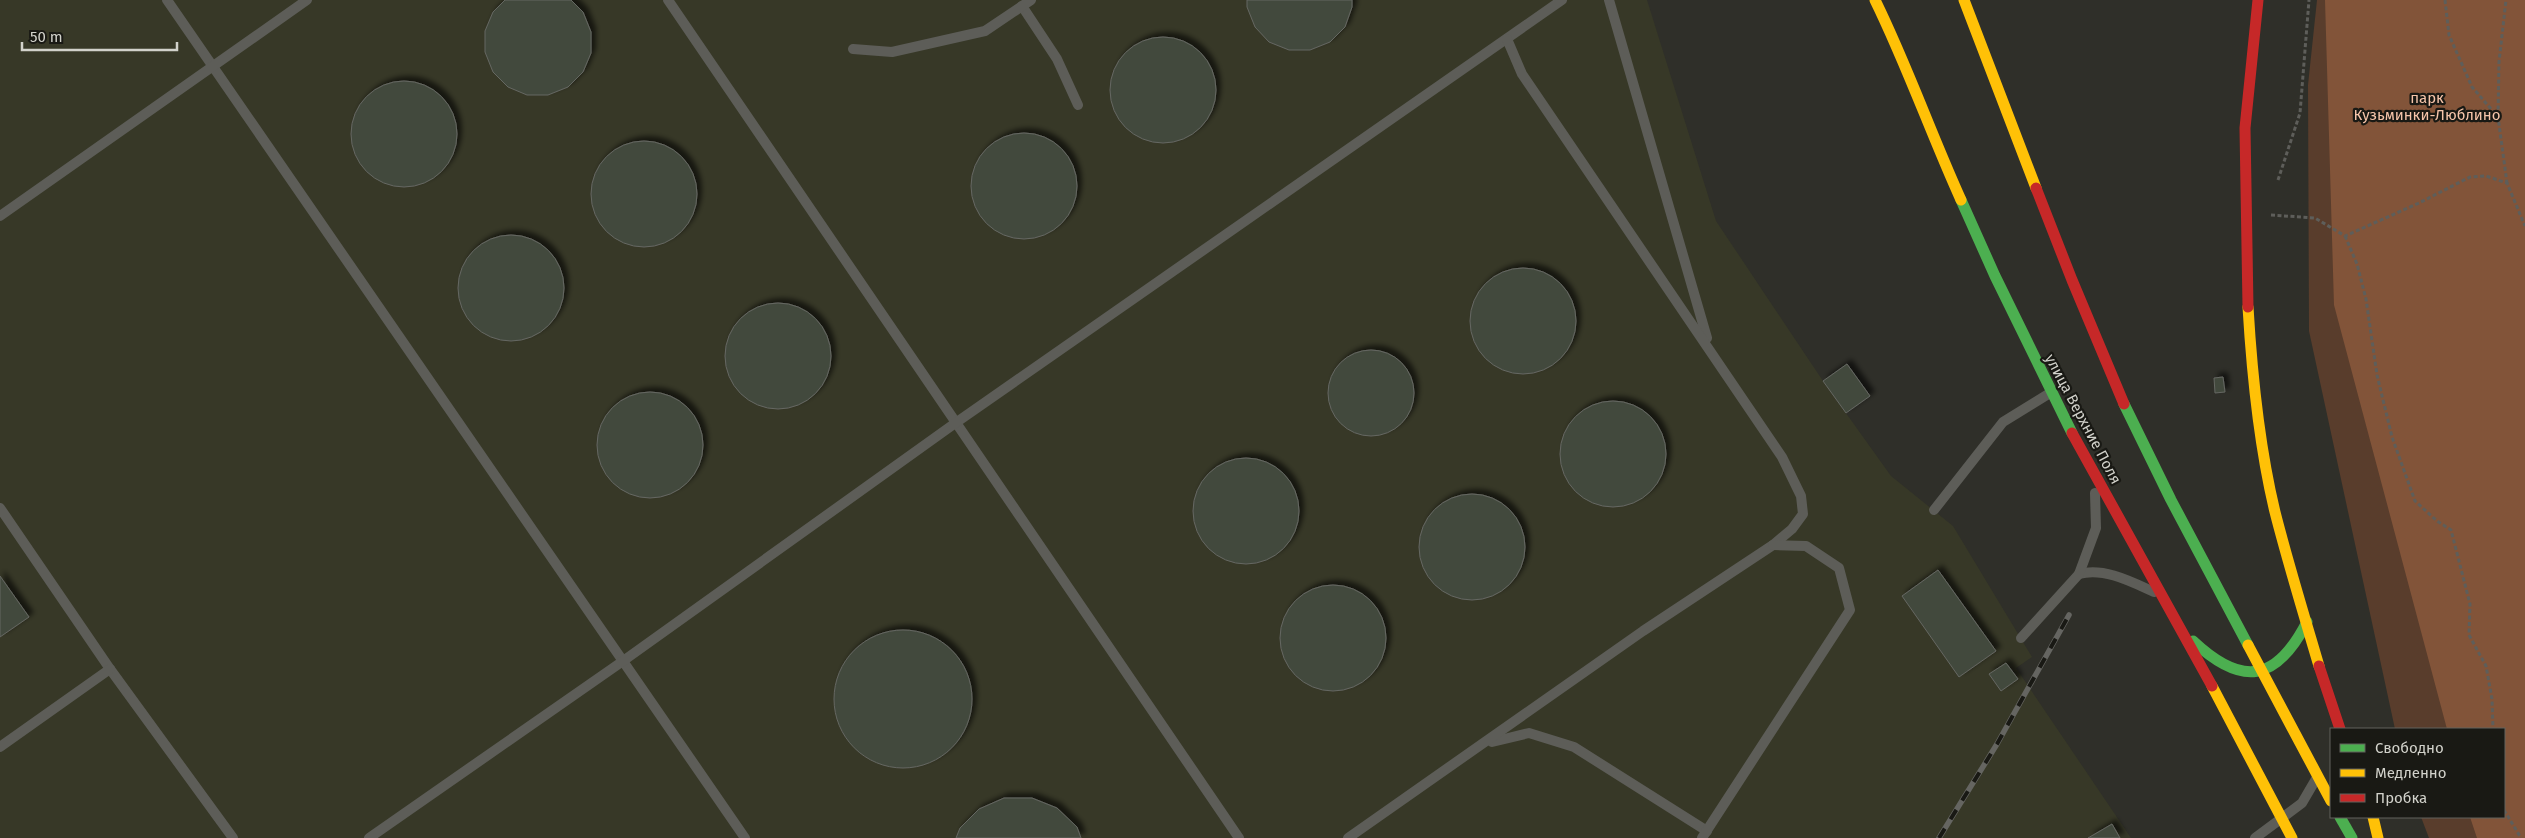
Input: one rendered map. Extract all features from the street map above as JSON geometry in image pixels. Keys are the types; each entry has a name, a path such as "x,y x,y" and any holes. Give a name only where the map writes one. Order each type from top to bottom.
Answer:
{"main road":[{"name":"улица Верхние Поля","path":"1875,0 1895,40 1935,143 1995,276 2051,392 2095,477 2183,630 2292,838"},
{"path":"1886,0 1895,40"},
{"path":"1964,0 2072,280 2116,387 2171,500 2330,799"},
{"path":"2258,0 2245,128 2246,274 2250,345 2260,424 2275,510 2319,668 2340,728"},
{"path":"2183,630 2201,649 2226,667 2245,673 2262,671 2274,666 2287,656 2298,642 2307,622"},
{"path":"2341,818 2352,838"},
{"path":"2373,818 2378,838"}],"lane":[{"path":"167,0 745,838"},
{"path":"0,216 306,0"},
{"path":"668,0 954,424 1239,838"},
{"path":"853,49 892,52 985,31 1031,0"},
{"path":"369,838 623,661 954,424 1562,0"},
{"path":"1610,0 1709,346"},
{"path":"1022,6 1057,59 1078,105"},
{"path":"1348,838 1486,743 1643,631 1773,545 1792,529 1803,514 1801,496 1782,457 1709,346 1522,74 1507,39"},
{"path":"1934,510 2002,422 2051,392"},
{"path":"2021,638 2079,574 2096,528 2095,477"},
{"path":"0,508 110,669 233,838"},
{"path":"1486,743 1529,733 1574,747 1705,835 1850,610 1839,568 1806,546 1773,545"},
{"path":"2079,574 2085,572 2119,576 2158,593 2167,601"},
{"path":"0,747 110,669"},
{"path":"2255,838 2302,803 2318,776"}],"path":[{"path":"2278,180 2300,113 2309,0"},
{"path":"2445,0 2449,35 2472,87 2498,117"},
{"path":"2506,0 2499,62 2498,117 2507,183 2525,226"},
{"path":"2345,236 2419,203 2470,177 2486,176 2507,183"},
{"path":"2271,215 2315,218 2345,236 2357,264 2366,299 2377,376 2392,437 2415,502 2451,530 2462,566 2470,604 2469,635 2486,666 2492,699 2493,728"},
{"path":"2505,812 2521,838"}],"shaded area":[{"path":"0,0 1647,0 1716,221 1823,381 1891,476 1953,526 2032,657 2016,668 2131,838 0,838"}],"green space":[{"name":"парк Кузьминки-Люблино","path":"2317,0 2525,0 2525,838 2429,838 2421,818 2505,818 2505,728 2395,728 2309,331 2308,85"},
{"name":"парк Кузьминки-Люблино","path":"2325,0 2525,0 2525,838 2477,838 2470,818 2505,818 2505,728 2447,728 2334,305"}],"building":[{"path":"505,0 571,0 583,12 591,32 591,53 583,72 568,87 548,95 527,95 508,87 493,72 485,52 485,31 493,12"},
{"path":"1247,0 1352,0 1352,7 1345,27 1330,42 1310,50 1289,50 1269,42 1255,27 1247,7"},
{"path":"1163,37 1183,41 1201,52 1212,70 1216,90 1212,110 1201,128 1183,139 1163,143 1143,139 1125,128 1114,110 1110,90 1114,70 1125,52 1143,41"},
{"path":"404,81 424,85 442,96 453,114 457,134 453,154 442,172 424,183 404,187 384,183 366,172 355,154 351,134 355,114 366,96 384,85"},
{"path":"1024,133 1044,137 1062,148 1073,166 1077,186 1073,206 1062,224 1044,235 1024,239 1004,235 986,224 975,206 971,186 975,166 986,148 1004,137"},
{"path":"644,141 664,145 682,156 693,174 697,194 693,214 682,232 664,243 644,247 624,243 606,232 595,214 591,194 595,174 606,156 624,145"},
{"path":"511,235 531,239 549,250 560,268 564,288 560,308 549,326 531,337 511,341 491,337 473,326 462,308 458,288 462,268 473,250 491,239"},
{"path":"1523,268 1543,272 1561,283 1572,301 1576,321 1572,341 1561,359 1543,370 1523,374 1503,370 1485,359 1474,341 1470,321 1474,301 1485,283 1503,272"},
{"path":"778,303 798,307 816,318 827,336 831,356 827,376 816,394 798,405 778,409 758,405 740,394 729,376 725,356 729,336 740,318 758,307"},
{"path":"1371,350 1388,353 1407,369 1411,376 1414,393 1411,410 1395,429 1388,433 1371,436 1354,433 1335,417 1331,410 1328,393 1331,376 1347,357 1354,353"},
{"path":"1847,364 1870,396 1846,413 1823,381"},
{"path":"2223,377 2225,392 2215,393 2214,378"},
{"path":"650,392 670,396 688,407 699,425 703,445 699,465 688,483 670,494 650,498 630,494 612,483 601,465 597,445 601,425 612,407 630,396"},
{"path":"1613,401 1633,405 1651,416 1662,434 1666,454 1662,474 1651,492 1633,503 1613,507 1593,503 1575,492 1564,474 1560,454 1564,434 1575,416 1593,405"},
{"path":"1246,458 1266,462 1284,473 1295,491 1299,511 1295,531 1284,549 1266,560 1246,564 1226,560 1208,549 1197,531 1193,511 1197,491 1208,473 1226,462"},
{"path":"1472,494 1492,498 1510,509 1521,527 1525,547 1521,567 1510,585 1492,596 1472,600 1452,596 1434,585 1423,567 1419,547 1423,527 1434,509 1452,498"},
{"path":"1938,570 1996,651 1959,677 1902,596"},
{"path":"0,576 29,617 0,637"},
{"path":"1333,585 1353,589 1371,600 1382,618 1386,638 1382,658 1371,676 1353,687 1333,691 1313,687 1295,676 1284,658 1280,638 1284,618 1295,600 1313,589"},
{"path":"903,630 917,631 930,635 952,650 967,672 971,685 971,713 967,726 952,748 930,763 917,767 903,768 889,767 876,763 854,748 839,726 835,713 834,699 835,685 839,672 854,650 876,635 889,631"},
{"path":"2006,663 2018,679 2001,691 1989,674"},
{"path":"1004,798 1032,798 1057,808 1077,827 1081,838 956,838 960,828 979,809"},
{"path":"2112,824 2120,838 2088,838"}],"railway":[{"path":"1939,838 1997,744 2069,615"}],"traffic: fast":[{"path":"1961,200 1995,276 2072,433"},
{"path":"2124,404 2171,500 2248,645"},
{"path":"2193,641 2227,666 2242,671 2257,671 2270,667 2283,657 2307,622"},
{"path":"2341,818 2352,838"}],"traffic: slow":[{"path":"1875,0 1898,49 1961,200"},
{"path":"1964,0 2036,188"},
{"path":"2248,307 2257,410 2269,487 2285,550 2319,666"},
{"path":"2248,645 2330,799"},
{"path":"2212,686 2292,838"},
{"path":"2373,818 2378,838"}],"traffic: jam":[{"path":"2248,307 2245,128 2258,0"},
{"path":"2036,188 2124,404"},
{"path":"2072,433 2212,686"},
{"path":"2319,666 2340,728"}]}
